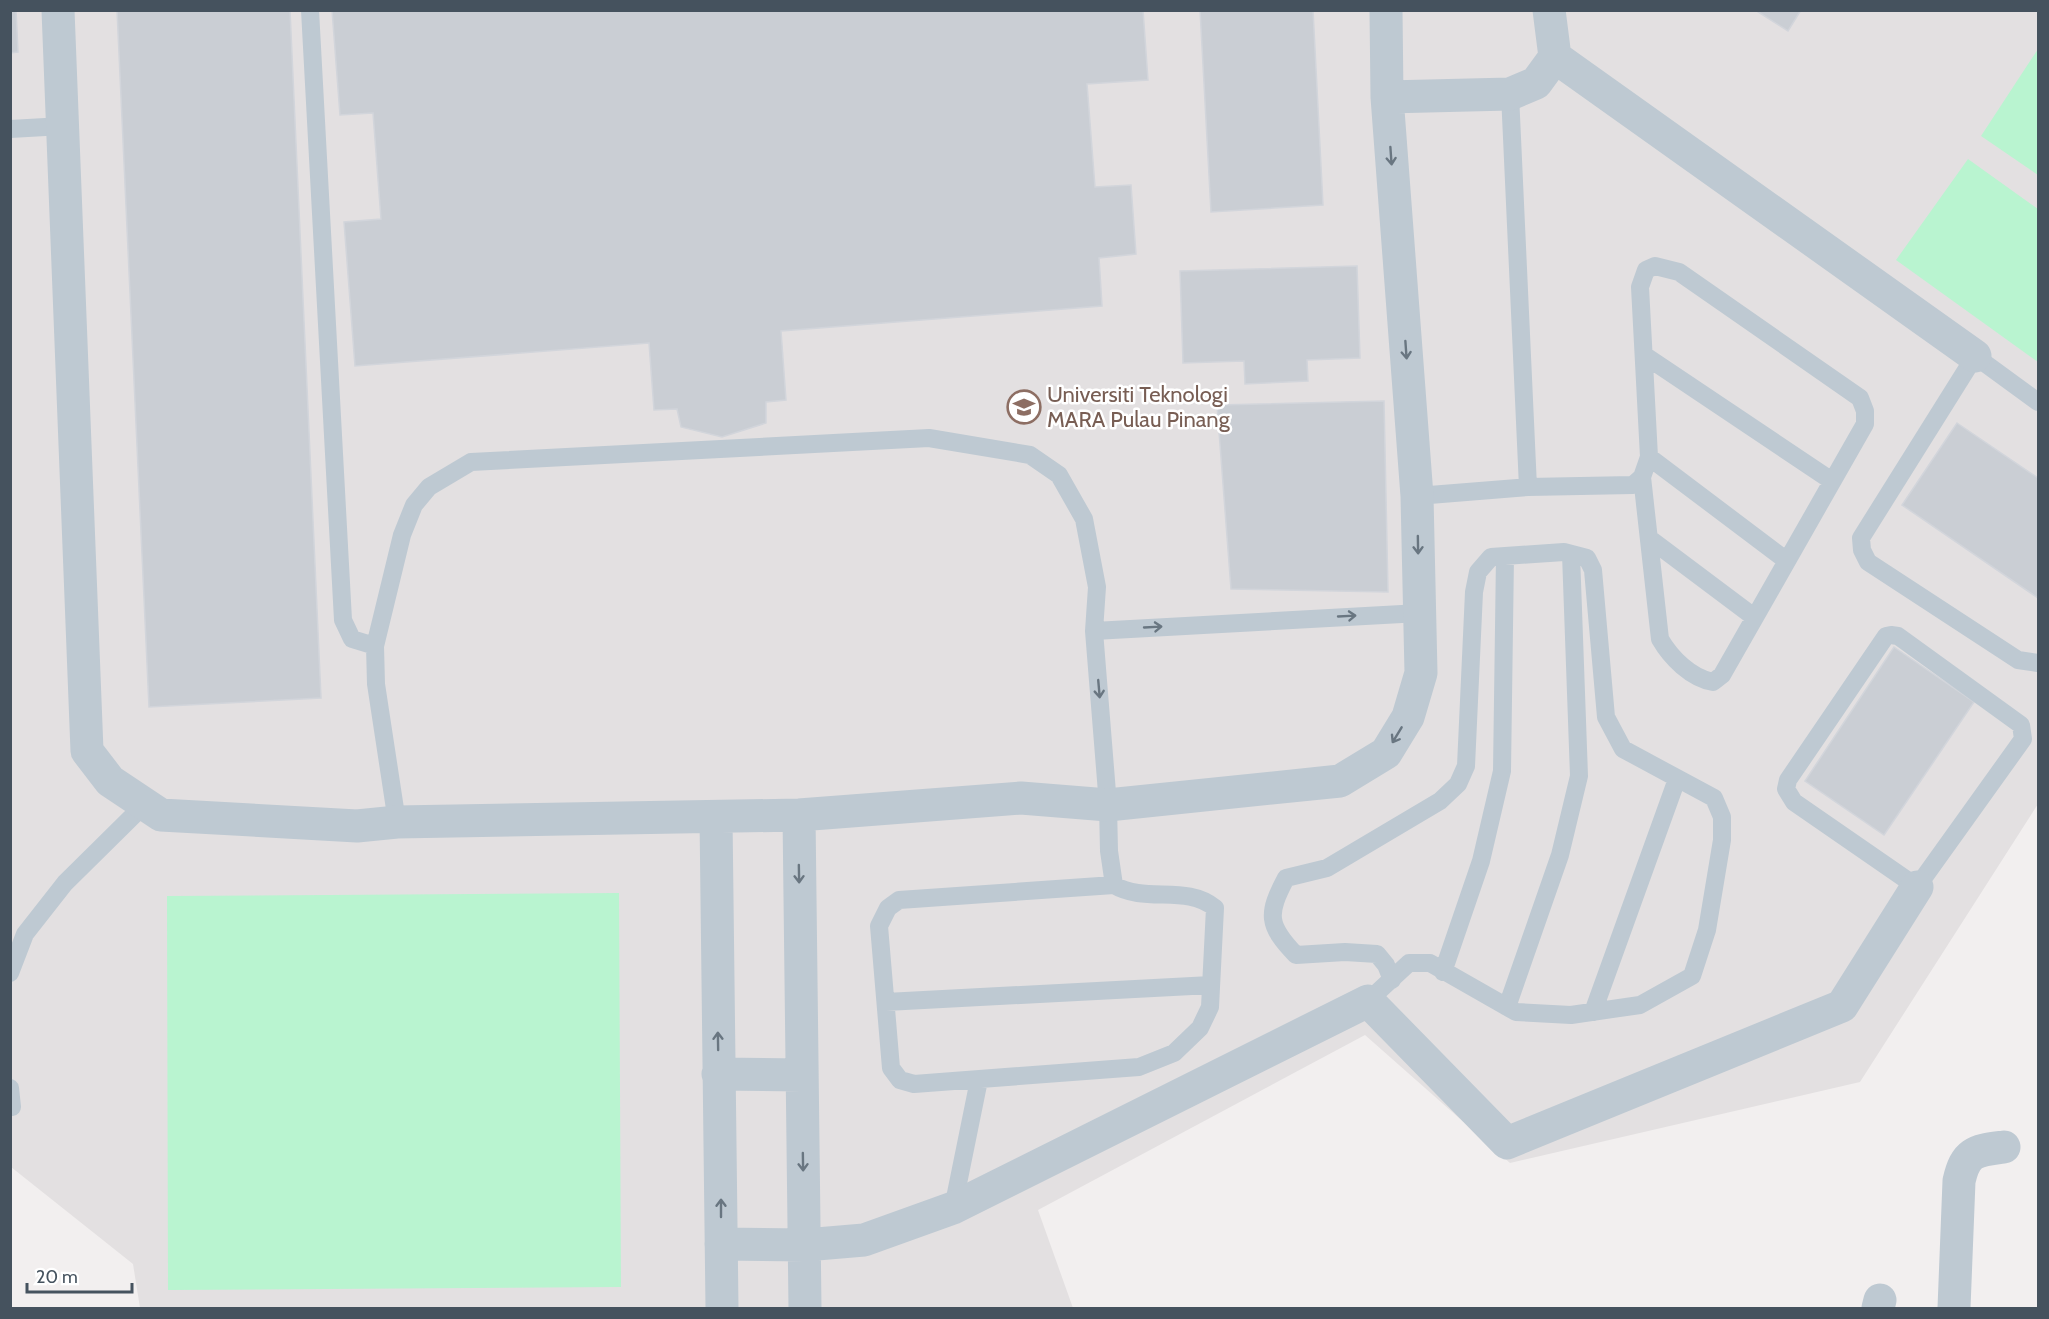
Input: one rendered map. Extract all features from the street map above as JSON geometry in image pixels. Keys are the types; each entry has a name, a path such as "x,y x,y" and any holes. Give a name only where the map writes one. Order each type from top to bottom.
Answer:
{"street":[{"path":"58,10 87,751 110,781 161,815 357,826 397,822 799,815 1021,798 1108,805 1340,782 1386,753 1408,717 1422,673 1417,496 1387,97 1386,10"},
{"path":"1387,97 1510,94 1536,83 1555,57 1549,10"},
{"path":"1555,57 1976,356"},
{"path":"799,815 805,1308"},
{"path":"716,817 722,1308"},
{"path":"721,1244 805,1245 864,1240 953,1208 1380,991 1507,1143 1842,1006 1917,887"},
{"path":"718,1074 802,1075"},
{"path":"1954,1308 1959,1181 1964,1163 1976,1150 2004,1147"}],"lane":[{"path":"310,10 343,620 352,639 375,646"},
{"path":"1510,94 1528,487"},
{"path":"10,129 63,126"},
{"path":"1654,266 1679,272 1860,398 1865,411 1865,424 1722,675 1713,682 1700,680 1668,652 1660,639 1642,477 1649,457 1640,287 1646,270 1654,266"},
{"path":"1644,355 1832,482"},
{"path":"2038,402 1976,356 1864,529 1861,538 1862,550 1868,562 2018,660 2038,663"},
{"path":"397,822 376,684 375,646 402,535 414,506 429,487 471,462 929,438 1030,455 1059,475 1084,519 1097,586 1094,631 1108,805 1109,851 1114,885"},
{"path":"1649,457 1787,561"},
{"path":"1417,496 1528,487 1633,485 1642,477"},
{"path":"1650,539 1754,617"},
{"path":"1564,552 1587,558 1593,570 1606,717 1614,737 1623,749 1714,798 1722,817 1722,840 1707,930 1692,976 1640,1005 1571,1015 1516,1012 1430,963 1409,963 1380,991 1386,964 1377,954 1344,952 1296,955 1280,938 1271,910 1286,878 1327,868 1440,801 1458,784 1466,766 1474,592 1478,572 1491,557 1564,552"},
{"path":"1507,1007 1560,855 1579,776 1571,554"},
{"path":"1443,972 1481,861 1502,771 1505,556"},
{"path":"1094,631 1420,613"},
{"path":"1891,635 1898,636 2021,725 2023,730 2023,739 1917,887 1794,802 1786,789 1788,780 1886,636 1891,635"},
{"path":"1593,1012 1677,779"},
{"path":"10,973 25,934 65,884 145,804"},
{"path":"1114,885 1129,894 1188,896 1204,899 1215,908 1210,1007 1200,1028 1174,1053 1139,1067 914,1084 900,1080 891,1068 879,926 888,908 899,900 1114,885"},
{"path":"886,1002 1211,985"},
{"path":"953,1208 979,1080"},
{"path":"10,1088 12,1107"}],"shaded area":[{"name":"Universiti Teknologi MARA Pulau Pinang","path":"10,11 2038,11 2038,804 1860,1082 1510,1163 1365,1035 1038,1210 1073,1308 140,1308 133,1264 11,1167"}],"green space":[{"path":"2038,49 2038,175 1981,136"},
{"path":"1968,159 2038,209 2038,362 1896,260"},
{"path":"619,893 621,1287 168,1290 167,896"}],"building":[{"path":"10,10 16,10 18,52 10,53"},
{"path":"117,10 290,10 321,698 149,707"},
{"path":"332,10 1143,10 1148,80 1087,84 1095,187 1131,185 1136,254 1099,258 1102,306 781,331 786,400 766,402 766,423 722,437 681,427 677,409 654,410 649,343 355,366 344,222 381,219 373,113 340,115"},
{"path":"1200,10 1313,10 1323,205 1211,212"},
{"path":"1755,10 1801,10 1788,31"},
{"path":"1357,266 1360,358 1307,360 1308,381 1245,384 1244,361 1183,363 1180,271"},
{"path":"1384,401 1388,592 1231,589 1217,405"},
{"path":"1957,423 2038,478 2038,598 1902,505"},
{"path":"1894,647 1974,702 1884,835 1805,781"}],"place":[{"name":"Universiti Teknologi MARA Pulau Pinang","path":"1024,407"}]}
